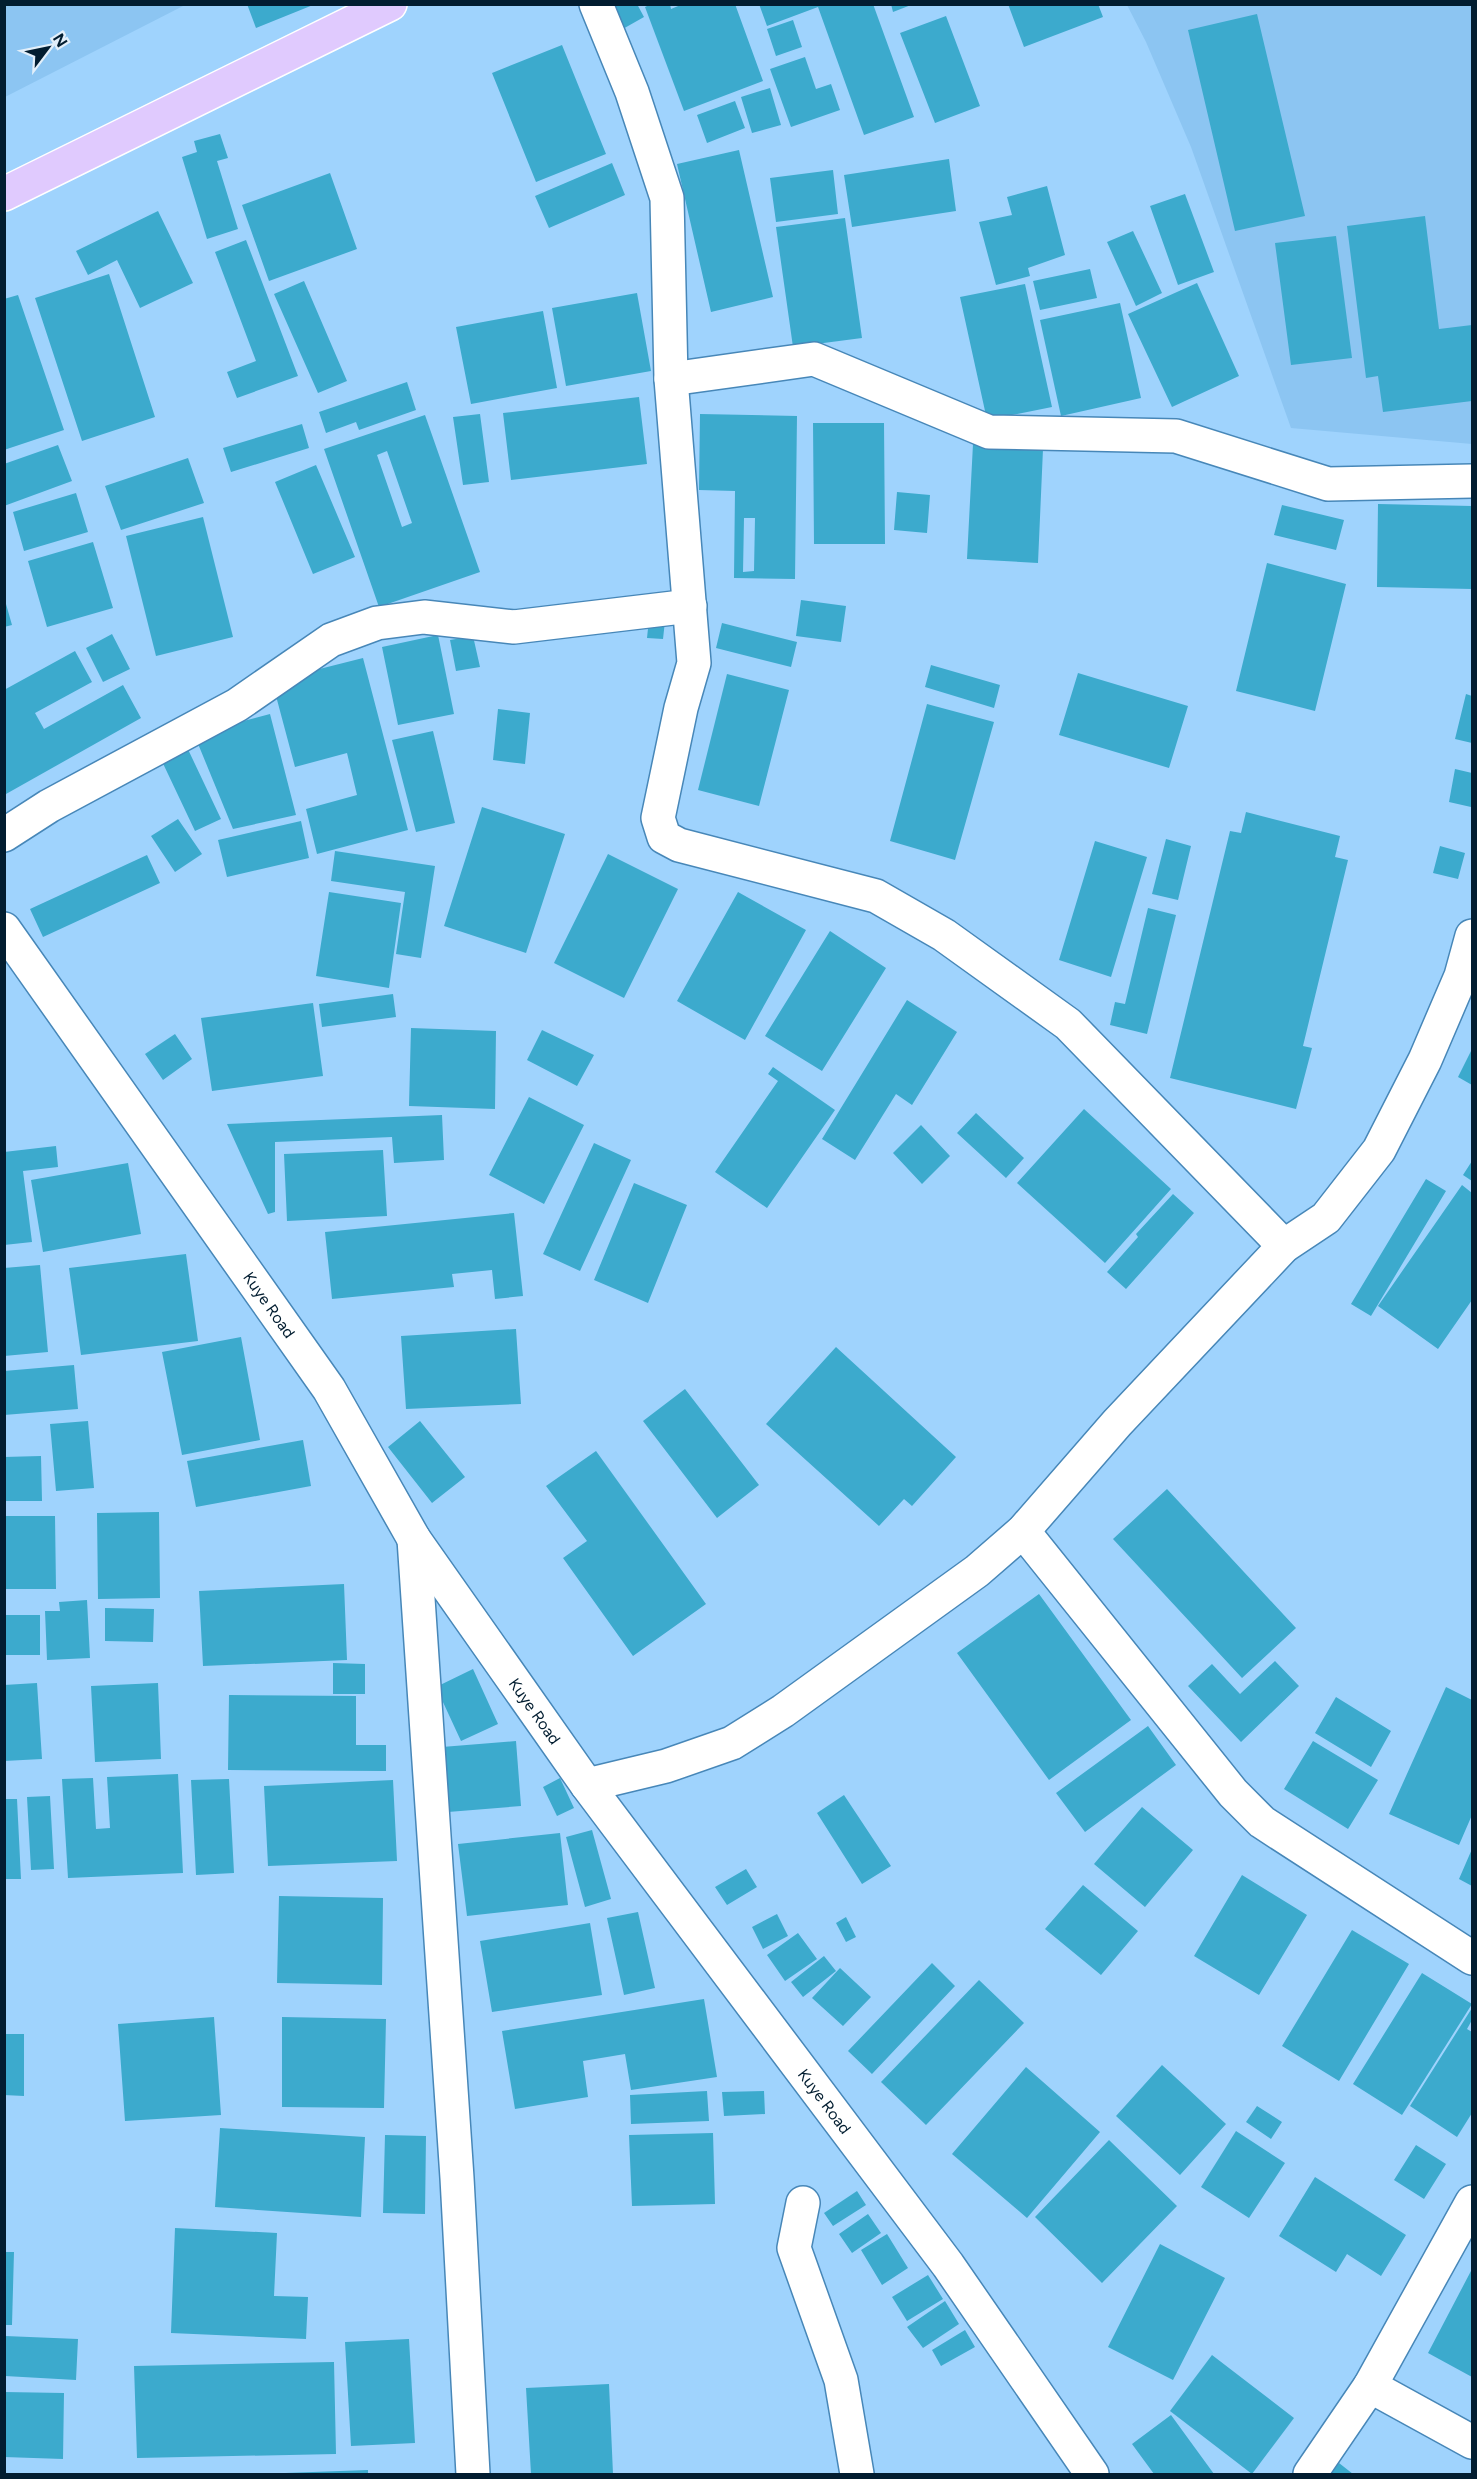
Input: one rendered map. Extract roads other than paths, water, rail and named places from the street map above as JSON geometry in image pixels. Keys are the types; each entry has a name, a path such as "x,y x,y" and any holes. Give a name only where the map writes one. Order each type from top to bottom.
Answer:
{"main road":[{"path":"4,194 390,4"}],"street":[{"path":"596,4 632,92 667,198 671,379 694,663 681,708 658,818 664,837 679,845 876,896 944,935 1068,1024 1284,1246"},
{"path":"671,379 814,359 989,432 1176,436 1328,484 1473,481"},
{"path":"4,835 49,806 237,705 331,640 377,623 424,617 514,627 690,606"},
{"name":"Kuye Road","path":"4,929 329,1389 414,1539 587,1785 948,2265 1092,2475"},
{"path":"587,1785 666,1766 732,1743 783,1711 977,1571 1023,1530 1117,1423 1284,1246 1326,1218 1379,1150 1425,1060 1461,976 1473,936"},
{"path":"1023,1530 1233,1792 1262,1822 1473,1958"},
{"path":"414,1539 457,2178 473,2475"},
{"path":"1310,2475 1370,2386 1473,2202"},
{"path":"803,2203 794,2248 841,2380 857,2475"},
{"path":"1370,2386 1473,2442"}]}
